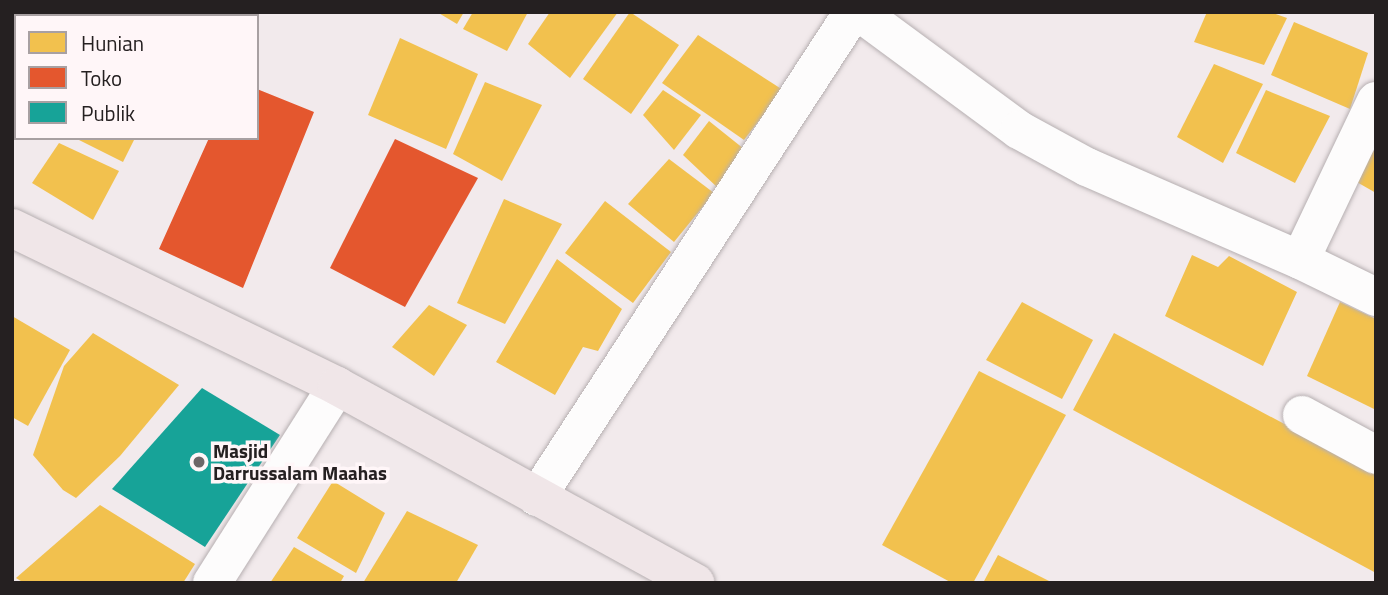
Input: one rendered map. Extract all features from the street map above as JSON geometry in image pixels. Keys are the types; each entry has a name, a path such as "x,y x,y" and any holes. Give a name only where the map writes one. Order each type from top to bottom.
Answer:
{"highway":[{"path":"12,228 337,386 696,583"}],"street":[{"path":"537,497 853,12"},
{"path":"859,12 1019,130 1087,167 1300,260 1376,297"},
{"path":"1300,260 1376,101"},
{"path":"212,583 337,386"},
{"path":"1302,415 1376,455"}],"building: Hunian":[{"path":"437,12 464,12 457,24"},
{"path":"473,12 528,12 507,51 463,29"},
{"path":"550,12 618,12 570,78 528,44"},
{"path":"630,12 679,45 631,114 583,79"},
{"path":"1207,12 1270,12 1287,18 1264,65 1194,42"},
{"path":"1294,22 1368,53 1350,109 1271,75"},
{"path":"698,35 783,90 744,140 662,83"},
{"path":"400,38 478,74 446,149 368,115"},
{"path":"1214,64 1263,84 1223,163 1177,137"},
{"path":"485,82 542,105 502,181 453,154"},
{"path":"663,90 701,115 674,150 643,115"},
{"path":"1266,90 1330,116 1295,183 1236,153"},
{"path":"709,121 744,149 718,188 683,155"},
{"path":"79,140 134,140 123,162"},
{"path":"59,143 119,171 93,220 32,183"},
{"path":"1376,147 1376,193 1355,181"},
{"path":"669,159 714,193 674,242 628,204"},
{"path":"504,199 562,224 505,324 457,303"},
{"path":"605,201 671,252 633,303 565,253"},
{"path":"1192,255 1218,267 1229,256 1297,292 1263,366 1165,316"},
{"path":"557,259 622,309 598,351 583,347 555,395 496,362"},
{"path":"1022,302 1093,340 1062,399 986,360"},
{"path":"1340,302 1376,319 1376,410 1307,376"},
{"path":"429,305 467,325 434,376 392,347"},
{"path":"12,316 70,350 28,426 12,417"},
{"path":"93,333 179,385 120,456 76,498 63,490 33,455 64,366"},
{"path":"1114,333 1376,473 1376,573 1073,410"},
{"path":"979,371 1066,415 973,583 952,583 882,545"},
{"path":"333,481 385,513 356,573 297,538"},
{"path":"100,505 195,564 183,583 24,583 16,578"},
{"path":"407,511 478,545 456,583 363,583"},
{"path":"294,547 344,576 340,583 270,583"},
{"path":"998,555 1053,583 983,583"}],"building: Toko":[{"path":"259,90 314,112 243,288 159,249 208,140 259,140"},
{"path":"395,139 478,178 405,307 330,268"}],"building: Publik":[{"name":"Masjid Darrussalam Maahas","path":"202,388 280,435 205,547 112,489"}],"place":[{"name":"Masjid Darrussalam Maahas","path":"199,462"}]}
